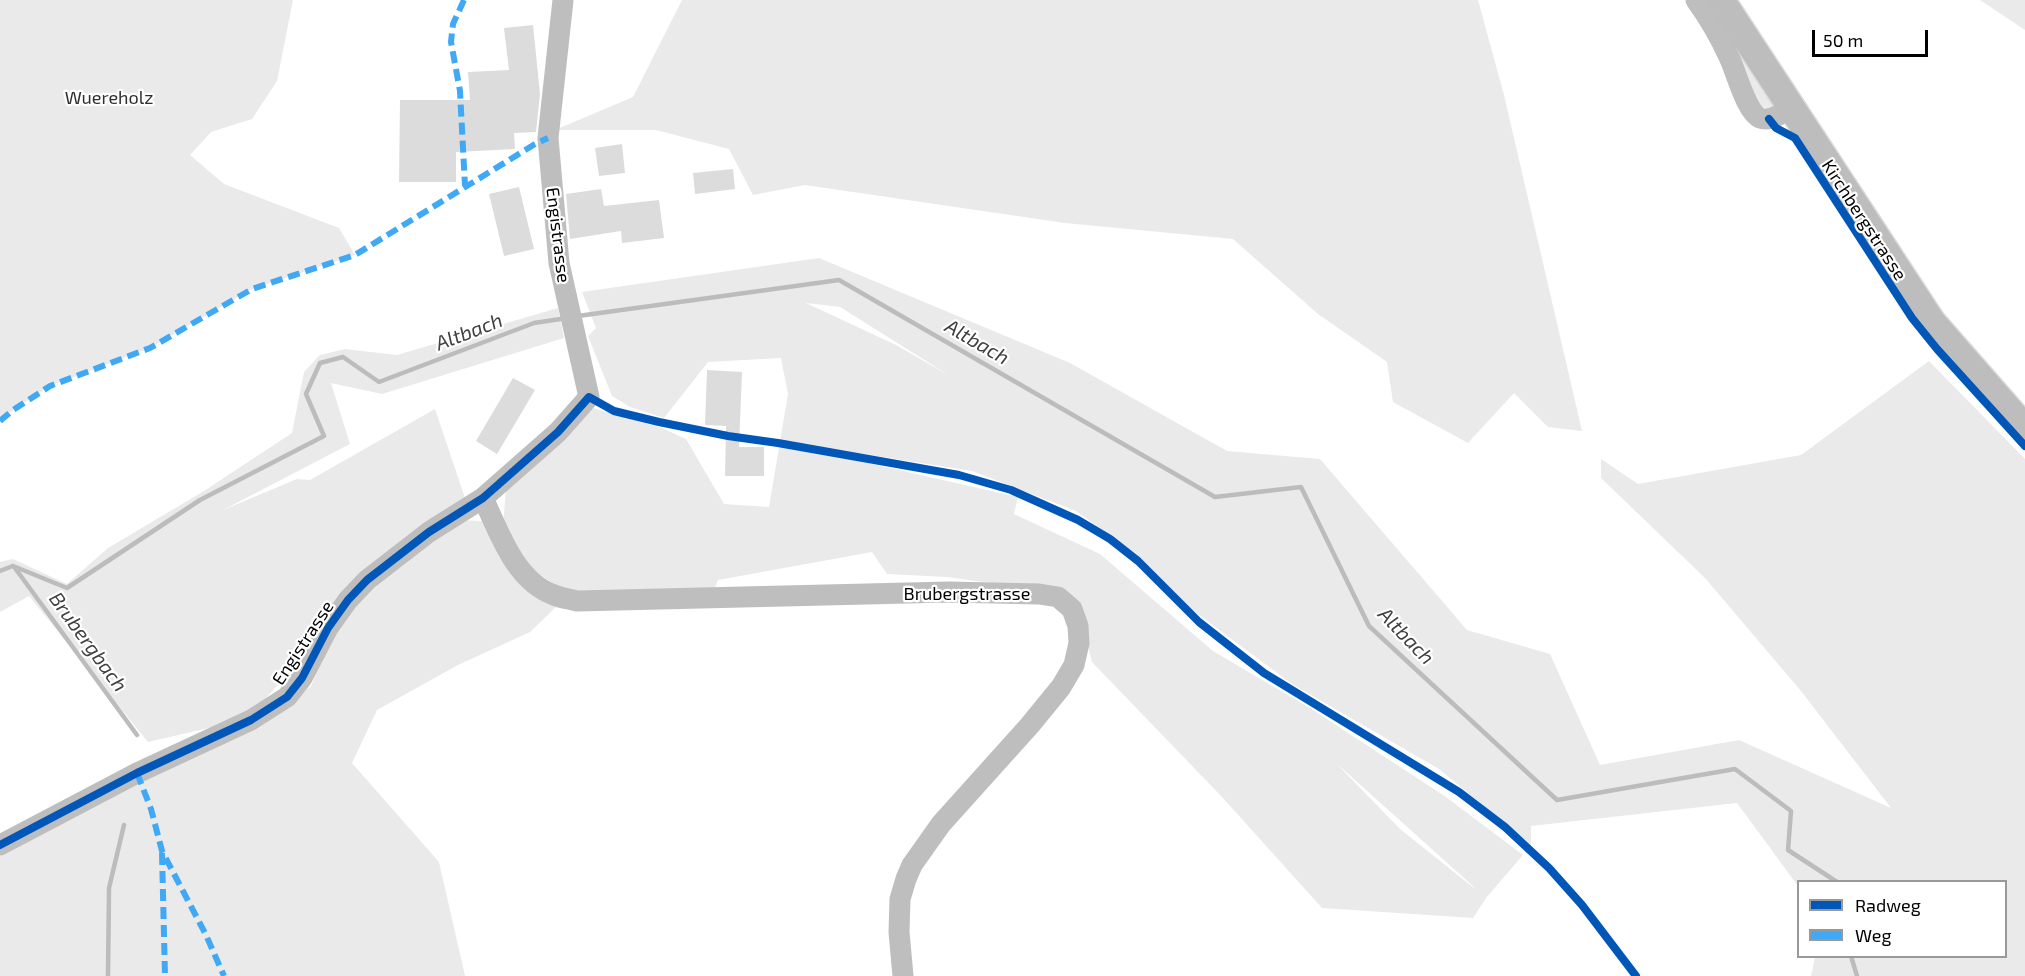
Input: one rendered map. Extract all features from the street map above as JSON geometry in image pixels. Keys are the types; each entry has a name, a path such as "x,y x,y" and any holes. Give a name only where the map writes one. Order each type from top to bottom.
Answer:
{"main road":[{"name":"Kirchbergstrasse","path":"1721,0 1932,322 2025,428"}],"street":[{"name":"Engistrasse","path":"0,845 137,773 251,720 287,697 302,678 328,628 348,600 367,580 429,532 483,498 558,432 589,397 559,263 548,138 563,0"},
{"path":"1696,0 1729,56 1747,102 1754,113 1761,118 1769,119 1790,108"},
{"name":"Brubergstrasse","path":"483,498 518,566 531,582 552,595 577,601 960,593 1039,594 1058,597 1072,609 1078,626 1079,643 1074,665 1061,687 941,824 919,853 906,879 900,899 899,917 903,976"}],"green space":[{"name":"Wuereholz","path":"0,0 293,0 277,81 252,119 211,132 190,155 224,184 339,228 355,255 252,289 150,348 50,386 0,421"},
{"path":"682,0 1478,0 1504,95 1582,431 1548,427 1514,393 1468,443 1393,402 1387,362 1318,314 1233,239 1065,223 805,185 753,195 729,149 656,130 555,130 633,97"},
{"path":"1711,0 1777,101 1773,110 1760,106"},
{"path":"1980,0 2025,0 2025,30"},
{"path":"819,258 1070,363 1227,451 1320,459 1467,630 1550,654 1600,765 1739,740 1891,808 1801,691 1705,578 1601,478 1601,459 1638,484 1801,455 1929,361 2025,459 2025,976 1811,976 1815,958 2007,958 2007,880 1797,880 1797,885 1737,803 1531,826 1531,845 1439,769 1292,684 1183,603 1135,553 1076,511 972,471 788,445 1018,497 1014,514 1100,554 1213,651 1310,708 1446,797 1523,855 1486,898 1473,918 1322,908 1222,797 1092,662 1079,610 1061,593 947,577 887,574 872,552 718,580 712,595 562,590 524,563 503,524 506,490 593,408 662,428 686,439 724,504 769,507 788,394 781,358 708,362 664,418 630,407 612,396 588,336 596,328 582,292","holes":["806,303 840,307 950,376 896,345","1336,763 1474,887 1400,829"]},
{"path":"558,308 564,338 382,394 331,383 350,444 223,510 297,479 310,480 435,409 468,507 334,610 295,665 248,719 148,742 29,596 0,612 0,562 13,559 67,584 108,548 204,491 292,433 304,372 320,355 345,349 397,355"},
{"path":"457,520 482,521 518,571 556,607 530,632 458,665 377,710 352,763 439,862 465,976 0,976 0,855 97,803 270,719 311,686 333,633 384,574"}],"building":[{"path":"533,25 540,94 536,132 514,133 515,149 456,152 456,182 399,182 400,100 470,100 468,72 509,70 504,28"},
{"path":"622,144 625,173 599,176 595,148"},
{"path":"733,169 735,189 695,194 693,173"},
{"path":"519,187 534,249 504,256 489,194"},
{"path":"601,189 604,206 659,200 664,238 622,243 621,231 570,239 566,194"},
{"path":"707,370 742,372 739,447 764,447 764,476 725,476 726,426 705,425"},
{"path":"513,378 535,390 497,454 476,441"}],"waterway":[{"name":"Altbach","path":"578,316 839,280 1215,497 1301,487 1369,626 1557,800 1735,769 1791,811 1788,850 1834,880"},
{"name":"Altbach","path":"13,566 67,588 200,500 324,436 306,394 320,363 343,357 379,382 534,323 567,318"},
{"path":"0,571 13,566"},
{"name":"Brubergbach","path":"15,568 137,735"},
{"name":"Brubergbach","path":"108,976 109,888 124,825"},
{"name":"Altbach","path":"1852,958 1857,976"}],"marked path":[{"path":"464,0 453,24 451,42 460,91 465,186"},
{"path":"0,421 50,386 150,348 252,289 355,255 548,138"},
{"path":"137,773 151,809 162,851 206,935 224,976"},
{"path":"162,853 165,976"}],"cycle path":[{"path":"1769,119 1776,128 1795,138 1912,318 2025,446"},
{"path":"0,845 137,773 251,720 287,697 302,678 328,628 348,600 367,580 429,532 483,498 558,432 589,397 614,411 659,422 959,475 1011,490 1078,520 1110,539 1138,561 1199,622 1264,673 1459,792 1505,827 1549,868 1582,905 1636,976"}]}
